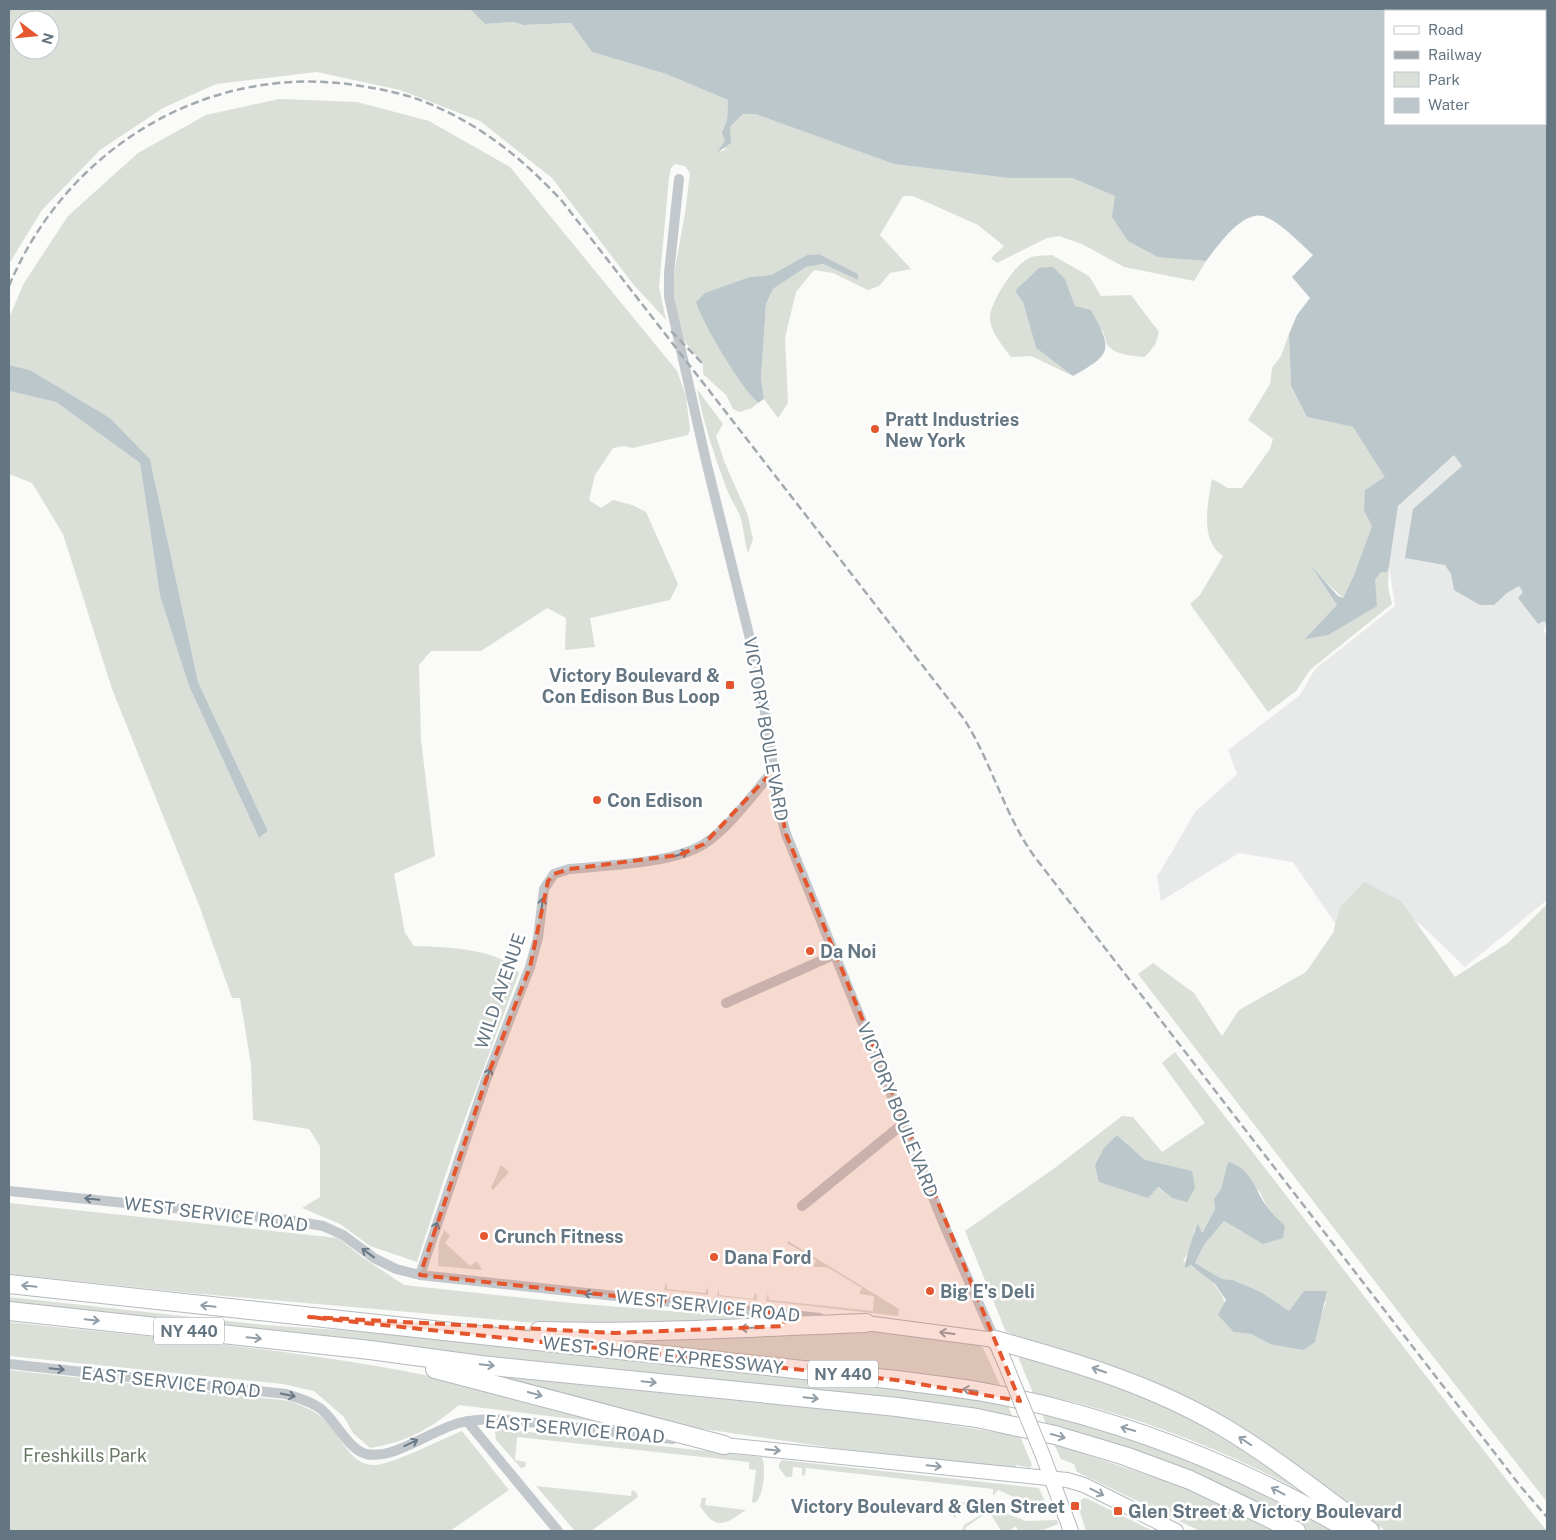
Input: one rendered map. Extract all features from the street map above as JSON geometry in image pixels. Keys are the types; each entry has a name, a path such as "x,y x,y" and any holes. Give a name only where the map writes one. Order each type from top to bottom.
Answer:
{"highway":[{"name":"WEST SHORE EXPRESSWAY","path":"9,1284 896,1380 983,1392 1061,1410 1116,1426 1191,1452 1271,1487 1351,1531"},
{"name":"WEST SHORE EXPRESSWAY","path":"9,1311 370,1350 481,1365 897,1407 976,1418 1056,1435 1126,1456 1190,1480 1296,1531"},
{"path":"308,1317 536,1331 615,1333 866,1323"},
{"path":"995,1340 1099,1370 1194,1411 1262,1453 1370,1531"},
{"path":"370,1350 403,1362 724,1445"}],"main road":[{"name":"WEST SERVICE ROAD","path":"866,1323 995,1340"},
{"name":"VICTORY BOULEVARD","path":"995,1340 1043,1456 1071,1531"},
{"name":"EAST SERVICE ROAD","path":"724,1445 1051,1478 1084,1485 1176,1531"}],"street":[{"name":"VICTORY BOULEVARD","path":"679,180 669,273 669,297 706,461 755,659 768,728 778,808 786,834 945,1226 995,1340"},
{"name":"WILD AVENUE","path":"416,1274 486,1080 530,967 538,938 544,889 548,881 554,874 569,870 679,856 704,844 721,829 773,771"},
{"path":"726,1002 836,954"},
{"path":"802,1206 904,1123"},
{"name":"WEST SERVICE ROAD","path":"9,1191 289,1220 323,1226 343,1235 374,1258 396,1269 416,1274 866,1323"},
{"name":"EAST SERVICE ROAD","path":"9,1364 286,1394 304,1399 321,1409 352,1444 364,1454 377,1455 390,1452 452,1425 467,1421 502,1419 724,1445"},
{"path":"467,1421 558,1531"}],"highlighted area":[{"path":"773,771 786,834 1020,1401 896,1380 309,1317 615,1333 784,1326 784,1314 420,1275 486,1080 530,967 548,881 554,874 569,869 679,855 704,844"}],"shaded area":[{"path":"1455,454 1462,466 1413,509 1451,574 1454,590 1494,605 1507,593 1519,586 1523,592 1518,598 1538,624 1544,620 1547,624 1543,630 1547,636 1547,900 1465,967 1421,925 1373,887 1337,926 1293,862 1239,853 1161,901 1157,877 1195,812 1237,774 1228,750 1300,695 1315,669 1395,606 1389,567 1398,506"}],"green space":[{"path":"9,9 470,9 485,24 514,22 523,25 571,23 592,52 666,74 728,100 727,120 723,133 725,140 719,152 725,150 730,127 743,114 755,114 894,164 1008,178 1072,178 1116,196 1185,259 1206,261 1194,281 1124,267 1082,244 1059,236 1047,238 997,263 991,258 1004,246 978,225 913,196 903,196 880,235 911,269 890,273 879,286 868,290 833,273 814,270 796,292 785,338 788,403 778,418 764,399 761,378 766,304 773,289 806,267 823,264 858,280 858,274 819,254 807,255 771,275 750,277 753,398 758,403 752,408 739,412 733,409 726,395 703,374 703,365 682,338 672,285 690,173 685,166 675,164 671,168 669,178 659,287 666,320 633,284 552,178 480,121 400,90 317,72 216,84 163,108 100,150 42,210 9,264"},
{"path":"279,99 357,102 429,121 510,167 677,371 686,396 690,430 688,435 633,448 624,446 613,448 595,475 589,500 601,508 613,500 632,505 646,512 678,584 670,600 590,618 595,647 565,650 566,618 547,608 481,651 431,651 419,665 421,740 435,856 394,874 405,933 414,946 471,950 500,958 519,973 456,1143 417,1262 370,1246 340,1224 302,1208 320,1197 320,1146 309,1129 253,1120 251,1064 240,998 232,998 199,905 112,689 63,534 32,483 9,474 9,391 56,402 140,463 160,596 189,686 259,838 268,831 198,682 150,459 110,418 30,370 9,365 9,318 24,283 68,216 138,153 206,115"},
{"path":"1052,255 1089,276 1101,296 1131,295 1159,332 1155,345 1145,357 1126,355 1114,351 1107,345 1103,331 1075,306 1065,279 1015,291 1023,302 1036,348 1073,376 1031,356 1011,357 997,338 990,321 995,301 1011,275 1023,262 1034,256"},
{"path":"1289,334 1291,386 1307,417 1353,427 1386,477 1364,511 1372,526 1354,575 1343,598 1313,570 1337,605 1328,616 1375,580 1381,572 1387,572 1389,567 1388,587 1392,604 1310,670 1296,691 1268,712 1190,604 1200,595 1223,556 1215,549 1208,531 1207,510 1212,479 1228,488 1242,488 1270,449 1273,439 1248,420 1270,384 1272,368 1281,356"},
{"path":"697,389 723,424 716,436 724,461 747,513 753,539 748,553 740,516 728,492 714,454"},
{"path":"1364,882 1401,901 1455,977 1508,943 1547,904 1547,1502 1138,974 1153,963 1194,993 1222,1036 1239,1010 1306,972 1333,933 1340,907"},
{"path":"1175,1052 1547,1531 1386,1531 1270,1451 1013,1340 1011,1333 1006,1332 965,1231 1056,1167 1122,1116 1133,1117 1162,1152 1205,1123 1162,1063","holes":["1117,1135 1145,1160 1172,1198 1157,1187","1228,1163 1260,1192 1267,1207 1285,1226 1242,1232 1224,1221 1204,1245 1195,1263 1222,1279 1233,1280 1261,1292 1289,1311 1296,1302 1326,1302 1320,1318 1270,1344 1251,1334 1234,1332 1227,1308 1218,1290 1204,1275 1183,1261 1192,1247 1194,1229 1201,1234 1215,1209 1214,1199 1221,1189"]},
{"path":"501,1165 509,1172 493,1190 491,1188"},
{"path":"9,1203 338,1238 362,1257 404,1285 571,1303 770,1319 595,1326 524,1322 190,1293 9,1274"},
{"path":"444,1230 450,1236 445,1243 470,1266 477,1261 482,1270 438,1266 439,1243"},
{"path":"788,1241 899,1309 898,1316 766,1301 768,1293 769,1300 873,1311 874,1296 859,1294 862,1288 827,1267 813,1267 816,1260 787,1243"},
{"path":"666,1282 667,1289 705,1293 708,1287 708,1295 664,1290"},
{"path":"719,1288 719,1295 753,1299 756,1292 757,1300 717,1296"},
{"path":"9,1297 265,1325 427,1336 759,1371 1007,1403 1014,1421 9,1305"},
{"path":"9,1322 230,1345 394,1369 489,1389 606,1423 459,1405 428,1428 418,1433 395,1442 370,1448 353,1433 344,1417 314,1391 283,1384 9,1356"},
{"path":"865,1330 979,1344 984,1350 1000,1385 806,1361 633,1343 634,1339"},
{"path":"1021,1352 1079,1369 1210,1425 1300,1485 1295,1488 1264,1472 1167,1431 1101,1409 1033,1393 1019,1359"},
{"name":"Freshkills Park","path":"9,1370 290,1401 322,1417 353,1456 367,1464 376,1465 395,1460 462,1431 509,1490 450,1531 9,1531"},
{"path":"506,1377 901,1417 1020,1436 1032,1465 1030,1468 1016,1465 1015,1468 834,1448 683,1426 505,1379"},
{"path":"1041,1411 1176,1452 1341,1531 1304,1531 1048,1429"},
{"path":"500,1429 762,1457 764,1475 762,1488 758,1499 755,1503 752,1502 756,1470 749,1469 749,1462 517,1437 515,1460 526,1462 525,1467 521,1468 496,1440 495,1432"},
{"path":"1054,1444 1183,1487 1275,1531 1200,1531 1077,1472 1074,1464 1061,1459"},
{"path":"782,1460 1039,1488 1045,1502 1037,1508 1029,1509 1011,1503 1014,1497 998,1490 993,1496 993,1489 806,1468 805,1475 802,1476 802,1468 793,1467 792,1477 786,1477 779,1468"},
{"path":"536,1486 631,1496 632,1490 636,1492 638,1497 591,1531 575,1531"},
{"path":"702,1498 706,1498 705,1505 746,1510 726,1522 716,1522 700,1506"},
{"path":"1084,1498 1153,1531 1086,1531 1079,1509 1079,1502"},
{"path":"955,1501 970,1503 971,1506 968,1509 963,1504 953,1511 955,1518 951,1513"},
{"path":"992,1508 1026,1521 1057,1520 1058,1524 1040,1531 1018,1531 1016,1526 1009,1531 1001,1531 989,1511 965,1528 967,1531 962,1531 964,1525"}],"water":[{"path":"470,9 1547,9 1547,624 1544,621 1538,624 1518,598 1523,592 1519,586 1507,593 1494,605 1480,605 1454,590 1451,574 1445,565 1405,558 1413,509 1462,466 1454,455 1398,506 1389,567 1387,572 1381,572 1375,580 1377,606 1328,635 1305,639 1337,605 1310,565 1338,596 1343,598 1354,575 1372,526 1364,511 1365,490 1385,477 1353,427 1307,417 1291,386 1289,334 1297,315 1310,298 1292,277 1313,255 1274,221 1259,216 1250,217 1241,222 1225,237 1206,261 1158,257 1128,241 1112,217 1115,196 1072,178 1008,178 894,164 755,114 743,114 730,127 731,143 717,153 725,140 722,133 727,120 728,100 666,74 592,52 571,23 523,25 514,22 485,24"},
{"path":"819,254 858,274 858,280 823,264 806,267 773,289 766,304 761,378 764,399 758,403 750,395 723,355 696,302 705,293 750,277 771,275 807,255"},
{"path":"1053,267 1065,279 1075,306 1091,310 1103,334 1105,343 1105,350 1102,356 1073,376 1036,348 1023,302 1015,291 1039,268"},
{"path":"9,365 30,370 110,418 150,459 198,682 268,831 259,838 189,686 160,596 140,463 56,402 9,391"},
{"path":"1117,1135 1145,1160 1192,1171 1195,1188 1187,1202 1172,1198 1158,1187 1148,1198 1099,1182 1095,1165 1104,1148"},
{"path":"1228,1162 1236,1165 1248,1175 1268,1208 1285,1226 1283,1238 1263,1244 1224,1221 1204,1245 1195,1263 1222,1279 1233,1280 1261,1292 1289,1311 1304,1291 1327,1291 1315,1342 1303,1350 1270,1344 1251,1334 1234,1332 1218,1315 1226,1300 1215,1284 1191,1265 1185,1268 1198,1224 1202,1233 1215,1209 1214,1199 1221,1189"}],"railway":[{"path":"9,286 34,237 66,194 104,156 148,126 195,103 246,88 300,82 355,85 400,94 425,102 464,121 516,157 562,201 964,719 983,753 1014,823 1034,856 1521,1487 1547,1517"},
{"path":"671,331 703,364"}],"place":[{"name":"Pratt Industries New York","path":"875,429"},
{"name":"Victory Boulevard & Con Edison Bus Loop","path":"730,685"},
{"name":"Con Edison","path":"597,800"},
{"name":"Da Noi","path":"810,951"},
{"name":"Crunch Fitness","path":"484,1236"},
{"name":"Dana Ford","path":"714,1257"},
{"name":"Big E's Deli","path":"930,1291"},
{"name":"Victory Boulevard & Glen Street","path":"1075,1506"},
{"name":"Glen Street & Victory Boulevard","path":"1118,1511"}]}
